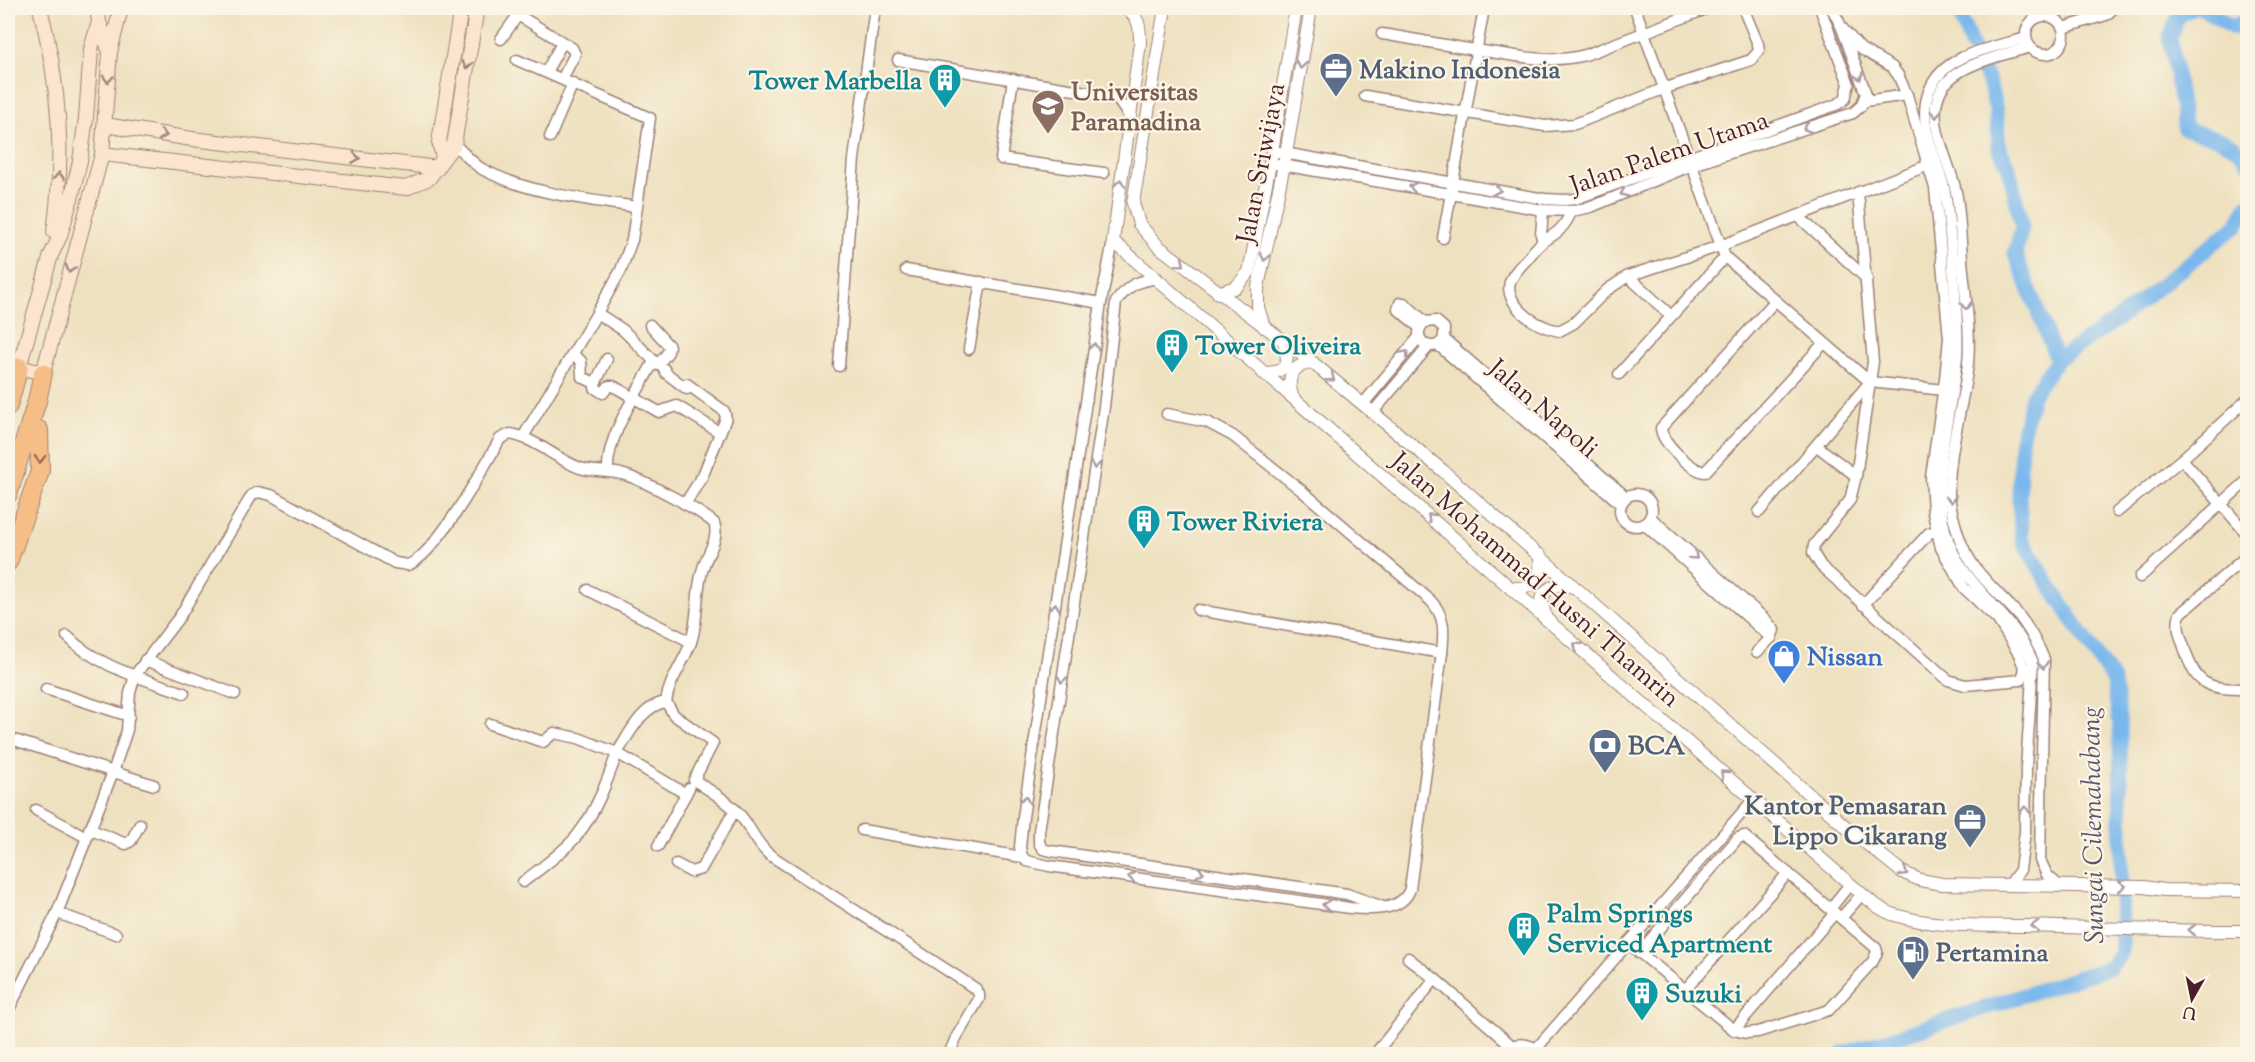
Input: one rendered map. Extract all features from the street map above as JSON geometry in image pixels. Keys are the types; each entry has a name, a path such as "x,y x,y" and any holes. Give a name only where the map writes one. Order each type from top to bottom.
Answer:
{"highway":[{"path":"9,400 19,367"},
{"path":"8,494 37,401 43,373"},
{"path":"8,562 40,471 39,430"}],"main road":[{"path":"40,8 50,51 58,108 60,154 57,207 51,255 19,367 43,373 102,154 110,52 121,8"},
{"path":"97,8 99,22 110,52"},
{"path":"440,162 439,142 461,8"},
{"path":"102,154 406,188 429,178 454,144 477,8"},
{"path":"51,255 60,236 80,161 91,49 99,22"},
{"path":"105,125 192,139 440,162"},
{"path":"37,401 39,430"}],"street":[{"path":"839,366 854,159 874,8"},
{"name":"Jalan Mohammad Husni Thamrin","path":"1165,8 1133,203 1138,224 1158,246 1313,363 1368,408 1540,555 1846,827 1902,872 1920,880 1942,884 2247,891"},
{"name":"Jalan Sriwijaya","path":"1218,293 1236,287 1248,272 1271,157 1296,8"},
{"name":"Jalan Sriwijaya","path":"1264,327 1258,307 1258,286 1290,160 1311,8"},
{"path":"1443,238 1484,8"},
{"path":"1635,8 1725,257 1870,382 1944,390"},
{"path":"1382,34 1539,59 1566,60 1709,8"},
{"path":"1365,96 1538,125 1563,126 1584,121 1664,89 1751,60 1759,51 1743,8"},
{"name":"Jalan Palem Utama","path":"1290,160 1451,194 1544,210 1572,211 1600,203 1689,162 1838,104 1845,99 1849,84 1820,8"},
{"path":"1832,8 1842,28 1866,94 1863,104"},
{"path":"2063,28 2106,15 2114,8"},
{"path":"1022,857 1020,847 1023,817 1101,303 1113,241 1140,43 1139,22 1132,10"},
{"path":"2037,12 2053,18 2063,28 2062,44 2057,50 2042,54 2028,42 2029,25 2037,12"},
{"path":"501,39 518,15 572,48 575,54 550,136"},
{"path":"1842,28 1861,49 1892,67 1898,75 1907,95 1920,143 1929,165 1935,188 1948,320 1948,358 1931,477 1936,531 1941,548 1964,588 1998,620 2019,654 2025,670 2021,680 1965,685 1948,680 1821,566 1813,553 1814,545 1820,536 1850,500 1856,476 1873,362 1858,192"},
{"path":"2028,42 1947,66 1937,75 1924,104 1924,120 1942,175 1946,198 1958,335 1957,364 1938,496 1943,521 1956,559 1984,597 2003,614 2028,648 2033,662 2026,768 2025,832 2026,856 2034,862 2040,860"},
{"path":"546,72 562,43"},
{"path":"517,60 650,118 628,254 597,313 523,437"},
{"path":"898,60 1116,97 1129,116"},
{"path":"1963,63 1946,81 1935,106 1938,132 1952,172 1957,197 1968,335 1968,365 1950,472 1949,495 1953,519 1966,554 1991,589 2012,607 2037,643 2044,659 2040,860 2047,875 2059,886"},
{"path":"1013,79 1001,159 1104,173"},
{"name":"Jalan Palem Utama","path":"1290,160 1453,182 1545,199 1569,200 1853,113 1863,104 1907,95"},
{"path":"454,144 480,168 520,185 558,195 636,207"},
{"path":"1271,157 1290,160"},
{"path":"1572,211 1563,227 1553,237 1543,241 1511,277 1508,288 1512,300 1521,311 1541,327 1559,331 1566,329 1607,290 1628,276 1720,246 1929,165"},
{"path":"1543,241 1541,235 1544,210"},
{"path":"1798,216 1867,279"},
{"name":"Jalan Mohammad Husni Thamrin","path":"1113,241 1753,800 1882,909 1905,918 1977,925 2247,931"},
{"path":"1619,374 1670,315 1725,257"},
{"path":"906,270 1101,303"},
{"path":"1628,276 1670,315"},
{"path":"1157,278 1138,282 1125,289 1116,302 1104,407 1039,831 1039,845 1051,851 1347,894 1384,907"},
{"path":"969,349 981,282"},
{"path":"1775,301 1661,428 1664,440 1693,468 1705,472 1824,343"},
{"path":"597,313 622,330 661,366 666,374 687,389 689,385 724,411 726,420 719,432 703,475 685,504"},
{"name":"Jalan Napoli","path":"1437,343 1445,332 1442,324 1434,320 1421,329 1423,343 1437,343 1623,501"},
{"path":"608,471 607,460 615,435 634,399 661,366 667,354 669,346 650,325"},
{"path":"1368,408 1421,329"},
{"path":"1263,373 1278,372 1284,367 1288,357 1284,342"},
{"path":"1368,408 1437,343"},
{"path":"572,354 581,361 582,377 595,383"},
{"path":"607,359 595,383 595,388 600,393 604,393 609,386 613,386 660,412 679,406 719,432"},
{"path":"1853,367 1873,362"},
{"path":"1292,395 1289,385 1291,374 1300,365 1313,363"},
{"path":"1759,512 1870,382"},
{"path":"2117,512 2182,459 2247,399"},
{"path":"862,830 1022,857 1027,861 1049,866 1350,909 1384,907 1401,903 1406,898 1410,889 1442,653 1444,622 1439,610 1301,490 1233,436 1207,422 1167,414"},
{"path":"8,1011 57,913 113,772 125,739 130,693 135,675 180,616 238,515 254,493 271,495 395,563 408,565 425,553 438,537 500,439 510,434 523,437 581,468 608,471 631,477 685,504 712,521 716,529 715,539 701,574 691,642 670,683 666,702 674,715 713,743 658,846"},
{"path":"1817,446 1856,476"},
{"path":"2182,459 2247,535"},
{"path":"2140,577 2247,480"},
{"name":"Jalan Napoli","path":"1635,494 1645,497 1651,505 1647,520 1632,526 1624,521 1620,513 1623,501 1635,494"},
{"name":"Jalan Napoli","path":"1647,520 1774,630 1771,638 1757,652"},
{"path":"1863,605 1929,533 1936,531"},
{"path":"1512,588 1524,589 1538,580 1540,555"},
{"path":"2247,555 2180,614 2178,622 2188,661 2197,677 2213,687 2247,689"},
{"path":"1059,578 1077,582"},
{"path":"1547,620 1541,599 1545,591 1561,584 1575,587"},
{"path":"588,590 691,642"},
{"path":"1198,610 1442,653"},
{"path":"67,636 81,650 135,675 184,693"},
{"path":"145,660 235,694"},
{"path":"46,689 129,716"},
{"path":"523,882 578,835 601,797 617,753 637,722 657,704 666,702"},
{"path":"490,724 541,742 554,734 570,736 617,753 686,794"},
{"path":"8,738 154,785"},
{"path":"694,780 735,810 744,820 757,843 770,855 976,989 979,999 949,1054"},
{"path":"1499,1054 1511,1045 1524,1044 1539,1052 1628,943 1753,800"},
{"path":"36,810 88,833 126,844 131,841 140,824"},
{"path":"676,864 692,872 701,869 735,810"},
{"path":"2009,885 2020,870 2025,832"},
{"path":"1628,943 1638,953 1684,991 1734,1030 1746,1033 1758,1032 1829,1010 1874,961 1877,952 1876,948 1747,838 1740,837 1638,953"},
{"path":"1684,991 1788,873"},
{"path":"1836,913 1850,884"},
{"path":"1734,1030 1836,913 1862,894"},
{"path":"57,913 116,934"},
{"path":"1408,958 1511,1045"},
{"path":"1375,1054 1435,979"}],"waterway":[{"path":"1957,8 1989,82 1996,110 1999,148 2009,168 2022,227 2015,253 2057,360"},
{"name":"Sungai Cilemahabang","path":"2192,8 2178,16 2170,37 2185,129 2228,143 2243,154 2248,162"},
{"name":"Sungai Cilemahabang","path":"2202,8 2233,28 2248,17"},
{"name":"Sungai Cilemahabang","path":"1843,1054 2111,967 2122,951 2120,727 2114,682 2022,540 2019,498 2021,440 2032,396 2057,360 2118,319 2237,225 2248,204"}],"place":[{"name":"Makino Indonesia","path":"1336,98"},
{"name":"Tower Marbella","path":"945,109"},
{"name":"Universitas Paramadina","path":"1048,135"},
{"name":"Tower Oliveira","path":"1172,374"},
{"name":"Tower Riviera","path":"1144,550"},
{"name":"Nissan","path":"1784,685"},
{"name":"BCA","path":"1605,774"},
{"name":"Kantor Pemasaran Lippo Cikarang","path":"1970,849"},
{"name":"Palm Springs Serviced Apartment","path":"1524,957"},
{"name":"Pertamina","path":"1913,981"},
{"name":"Suzuki","path":"1642,1022"}]}
